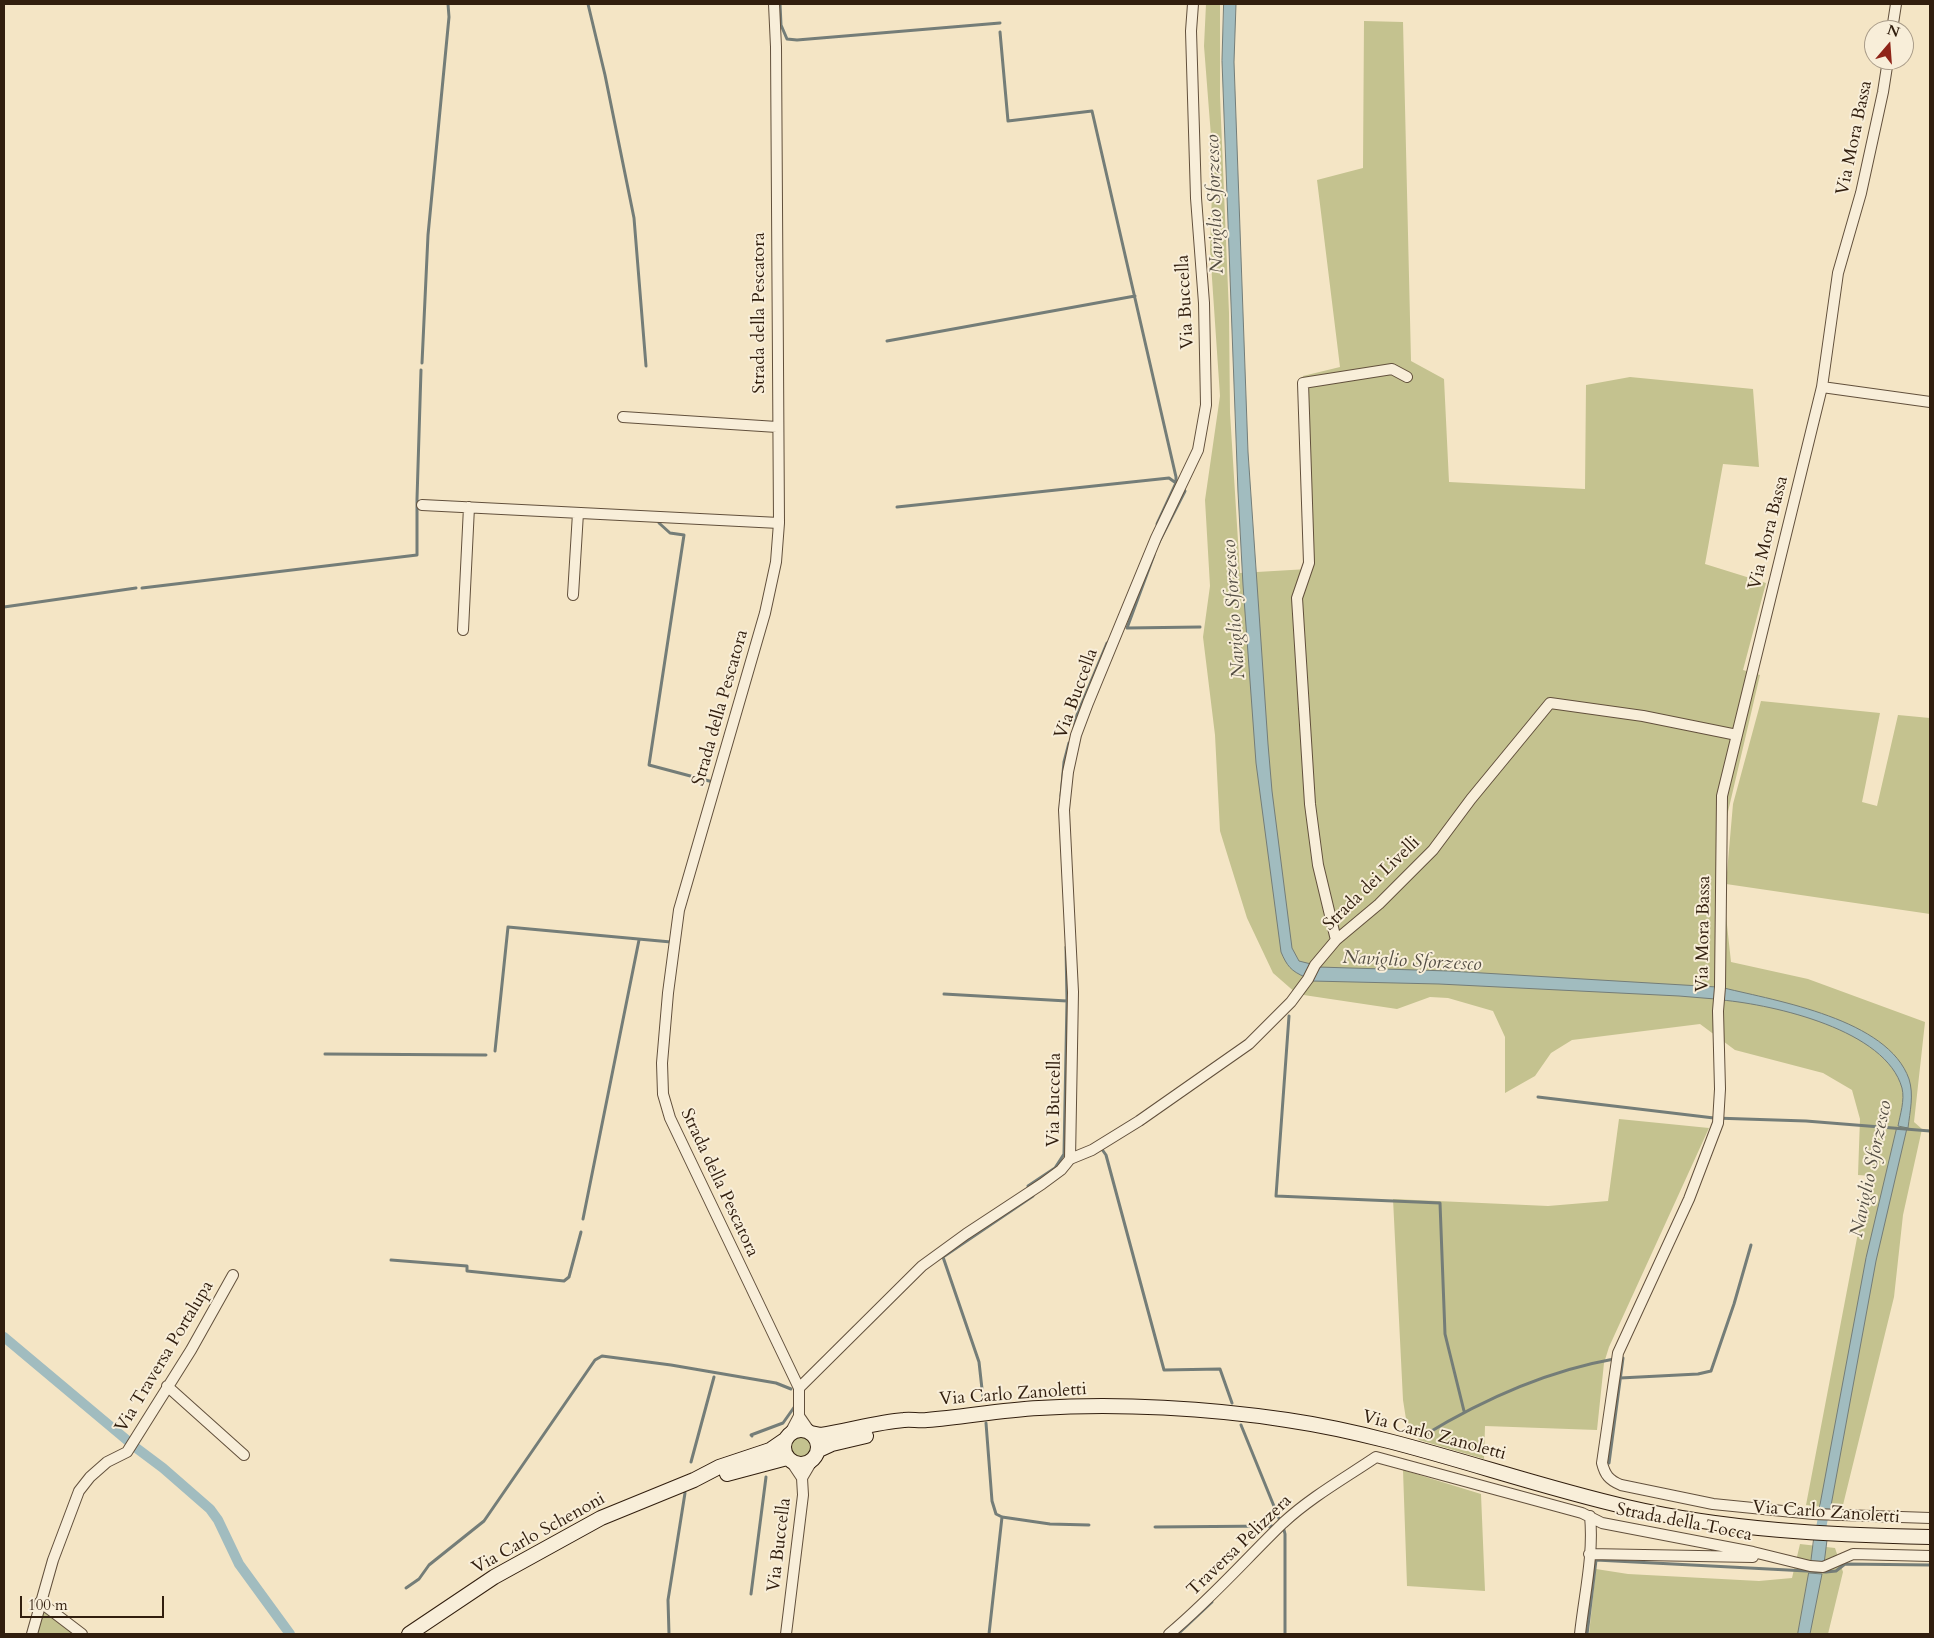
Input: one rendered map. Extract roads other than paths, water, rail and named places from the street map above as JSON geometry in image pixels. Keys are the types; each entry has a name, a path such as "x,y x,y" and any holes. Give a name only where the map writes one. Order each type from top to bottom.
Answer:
{"main road":[{"name":"Via Carlo Zanoletti","path":"811,1432 821,1435 904,1420 924,1421 988,1412 1083,1407 1212,1412 1279,1419 1341,1430 1628,1507 1715,1523 1804,1532 1930,1537"},
{"name":"Via Carlo Zanoletti","path":"815,1455 832,1444 905,1428 924,1421"},
{"path":"800,1430 811,1432 817,1440 815,1455 802,1465 790,1460 784,1448 788,1436 800,1430"},
{"name":"Via Carlo Schenoni","path":"409,1634 494,1577 601,1518 694,1480 719,1467 770,1450 788,1436"},
{"name":"Via Carlo Schenoni","path":"694,1480 790,1460"}],"street":[{"name":"Strada della Pescatora","path":"774,4 776,47 778,427 776,562 765,613 680,910 668,992 662,1063 663,1094 670,1118 799,1388"},
{"name":"Via Buccella","path":"799,1388 922,1266 966,1234 1062,1170 1070,1159 1073,992 1064,810 1068,772 1076,735 1088,703 1156,538 1198,450 1206,404 1204,303 1196,198 1191,41 1193,4"},
{"path":"1894,20 1896,4"},
{"name":"Via Mora Bassa","path":"1887,70 1884,92 1861,193 1838,273 1822,387 1722,796 1718,1118 1689,1199 1617,1359 1602,1463 1604,1472 1610,1479 1621,1485 1713,1504 1837,1516 1930,1518"},
{"path":"1336,940 1318,865 1310,804 1298,618 1297,598 1309,562 1303,383 1392,369 1407,376"},
{"path":"1822,387 1930,402"},
{"path":"623,418 778,427"},
{"path":"422,505 778,523"},
{"path":"463,630 469,507"},
{"path":"573,595 578,513"},
{"name":"Strada dei Livelli","path":"1070,1159 1092,1150 1139,1121 1249,1044 1291,1002 1308,979 1315,965 1336,940 1379,904 1433,850 1471,799 1550,703 1643,716 1737,735"},
{"name":"Via Traversa Portalupa","path":"32,1634 53,1560 79,1491 90,1477 107,1462 127,1452 191,1350 233,1275"},
{"path":"167,1386 244,1455"},
{"path":"788,1436 799,1416 799,1388"},
{"path":"799,1416 811,1432"},
{"name":"Via Buccella","path":"786,1634 803,1495 802,1478 815,1455"},
{"name":"Traversa Pelizzera","path":"1169,1634 1200,1609 1284,1522 1312,1500 1376,1456 1590,1516"},
{"path":"790,1460 802,1478"},
{"path":"1580,1634 1589,1554 1590,1516"},
{"name":"Strada della Tocca","path":"1590,1516 1602,1523 1810,1566 1823,1567 1853,1554 1930,1556"},
{"name":"Strada della Tocca","path":"1589,1554 1774,1558"},
{"path":"40,1602 82,1634"}],"water":[{"path":"1224,4 1236,4 1234,62 1248,452 1268,744 1272,791 1292,948 1299,961 1311,964 1305,977 1290,968 1281,952 1256,763 1238,492 1222,61"},
{"path":"1318,967 1449,971 1717,987 1715,999 1439,984 1311,981"},
{"path":"1724,988 1772,999 1829,1016 1855,1027 1879,1041 1897,1058 1909,1079 1911,1109 1908,1128 1898,1126 1903,1102 1902,1088 1892,1068 1875,1050 1852,1036 1826,1024 1770,1008 1722,1000"},
{"path":"1897,1128 1907,1128 1876,1261 1830,1511 1819,1510 1866,1258"},
{"path":"1814,1539 1827,1540 1824,1564 1811,1563"},
{"path":"1809,1573 1822,1574 1810,1634 1798,1634"}],"waterway":[{"path":"422,363 428,235 449,17 448,4"},
{"path":"588,4 605,75 634,218 646,366"},
{"path":"780,4 781,25 787,39 797,40 1000,23"},
{"path":"1000,32 1008,121 1092,111 1176,477 1176,483 1157,524"},
{"path":"887,341 1135,296"},
{"path":"142,588 417,555 421,370"},
{"path":"897,507 1169,478 1176,483"},
{"path":"1158,544 1185,491 1183,488"},
{"path":"659,523 670,533 684,535 649,765 713,782"},
{"path":"1154,555 1127,628 1200,627"},
{"path":"4,607 136,588"},
{"path":"1074,728 1077,715 1107,643"},
{"path":"1061,796 1064,762 1069,743"},
{"path":"495,1051 508,927 671,942"},
{"path":"583,1219 639,940"},
{"path":"983,1398 979,1362 943,1257 1033,1196 1028,1186 1055,1168 1064,1154 1067,1001 1066,947"},
{"path":"944,994 1067,1001"},
{"path":"1289,1016 1276,1196 1440,1203 1445,1334 1464,1411"},
{"path":"325,1054 486,1055"},
{"path":"1538,1097 1714,1118 1806,1121 1930,1131"},
{"path":"1101,1148 1106,1155 1164,1370 1220,1369 1232,1403"},
{"path":"391,1260 467,1266 467,1271 564,1281 569,1277 581,1232"},
{"path":"1620,1378 1698,1374 1711,1371 1734,1304 1751,1245"},
{"path":"4,1337 128,1441"},
{"path":"406,1588 419,1579 429,1565 484,1521 595,1360 602,1356 671,1365 776,1383 791,1389"},
{"path":"1609,1463 1623,1358 1620,1358"},
{"path":"1423,1436 1468,1410 1515,1388 1564,1371 1614,1359"},
{"path":"691,1462 714,1377"},
{"path":"752,1436 783,1423 795,1406"},
{"path":"986,1423 992,1501 996,1514 1002,1517 1050,1524 1089,1525"},
{"path":"1241,1425 1280,1521"},
{"path":"135,1447 163,1468 210,1509 218,1520 239,1564 290,1634"},
{"path":"751,1594 766,1477"},
{"path":"669,1634 668,1600 685,1493"},
{"name":"Naviglio Sforzesco","path":"1819,1539 1825,1507"},
{"path":"989,1634 1002,1517"},
{"path":"1155,1527 1272,1526 1273,1528"},
{"path":"1283,1526 1285,1534 1285,1634"},
{"path":"1587,1634 1596,1560 1826,1572 1836,1571 1845,1564 1930,1565"},
{"path":"1178,1634 1212,1602"}]}
